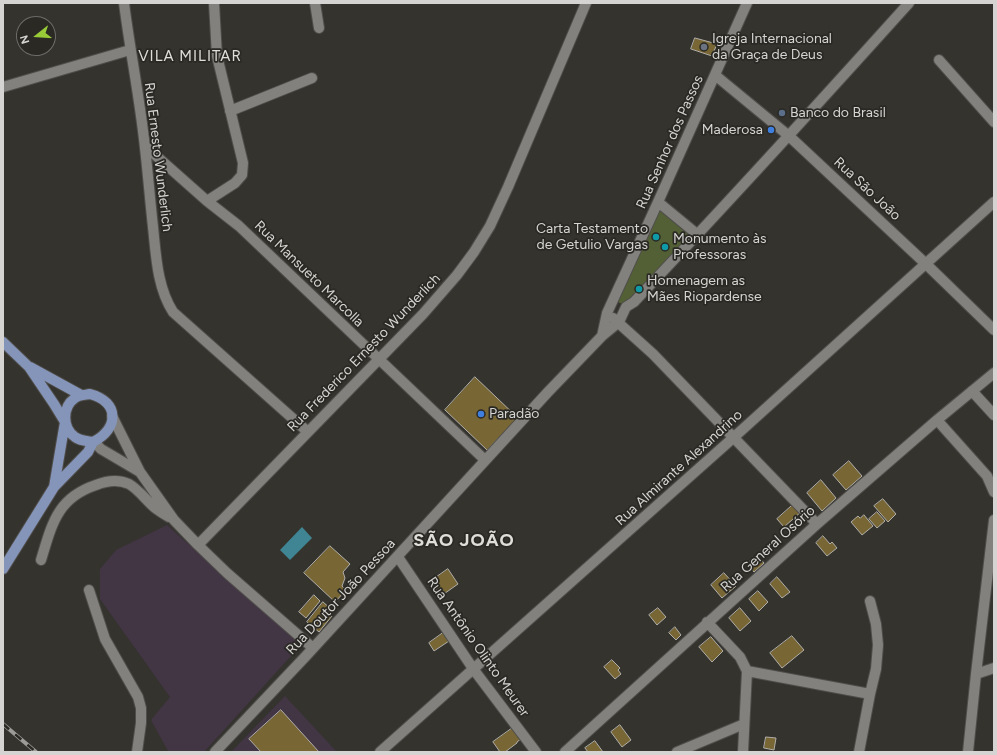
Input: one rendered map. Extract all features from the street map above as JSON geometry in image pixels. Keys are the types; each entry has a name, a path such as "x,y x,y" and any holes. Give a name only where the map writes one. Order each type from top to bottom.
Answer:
{"main road":[{"path":"3,342 29,367 54,404 68,430 74,437 94,442"},
{"path":"29,367 81,395"},
{"path":"3,570 54,487 88,452 94,442 106,434 111,426 112,416 110,408 99,396 90,394 81,395 70,403 65,416 54,487"}],"street":[{"name":"Rua Ernesto Wunderlich","path":"124,3 145,146 156,255 165,300 172,312 308,432"},
{"path":"207,201 235,183 242,175 243,163 217,56 214,3"},
{"path":"315,3 319,28"},
{"name":"Rua Frederico Ernesto Wunderlich","path":"198,545 423,314 457,275 474,252 490,226 508,187 586,3"},
{"name":"Rua Senhor dos Passos","path":"602,336 607,313 747,3"},
{"name":"Rua Doutor João Pessoa","path":"215,752 602,336 619,322 626,307 634,302 698,235 908,3"},
{"path":"3,88 130,50"},
{"path":"939,60 994,122"},
{"name":"Rua São João","path":"715,75 789,136 994,330"},
{"path":"230,111 312,78"},
{"name":"Rua Mansueto Marcolla","path":"145,146 207,201 239,226 486,460"},
{"path":"658,202 698,235"},
{"name":"Rua Almirante Alexandrino","path":"380,752 474,670 733,438 994,202"},
{"path":"613,300 626,307"},
{"path":"607,313 619,322 653,354 817,524"},
{"name":"Rua General Osório","path":"565,752 817,524 936,420 994,373"},
{"path":"972,391 994,415"},
{"path":"112,416 140,472 174,520 198,545 257,600 313,648"},
{"path":"936,420 987,476 994,492"},
{"path":"94,442 101,449 140,472"},
{"path":"41,560 61,508 75,494 104,482 121,481 130,485 154,507 174,520"},
{"path":"968,752 976,674 991,562 994,520"},
{"name":"Rua Antônio Olinto Meurer","path":"398,557 474,670 536,752"},
{"path":"89,590 105,639 138,697 141,708 141,724 137,752"},
{"path":"859,752 876,669 878,645 876,624 870,601"},
{"path":"707,622 740,657 747,671 743,752"},
{"path":"976,674 994,668"},
{"path":"747,671 870,694"},
{"path":"678,752 744,724"}],"shaded area":[{"path":"167,525 301,645 204,752 167,752 168,751 151,720 170,697 100,599 100,569 116,550"},
{"path":"285,696 337,752 231,752"}],"green space":[{"path":"659,203 697,235 626,306 614,300"}],"water":[{"path":"302,527 312,538 290,560 280,550"}],"building":[{"name":"Igreja Internacional da Graça de Deus","path":"695,38 717,44 712,56 691,49"},
{"name":"Paradão","path":"475,377 518,418 487,450 445,410"},
{"path":"849,461 862,476 846,490 833,475"},
{"path":"821,480 836,498 822,511 807,493"},
{"path":"883,499 896,514 888,522 874,506"},
{"path":"795,503 802,511 784,527 777,519"},
{"path":"877,512 885,521 877,528 869,519"},
{"path":"864,515 873,526 862,535 851,522 858,516 860,518"},
{"path":"823,536 830,544 832,542 837,548 827,556 816,543"},
{"path":"330,546 350,564 343,572 345,578 342,586 346,590 335,602 304,573"},
{"path":"757,555 764,563 754,572 747,564"},
{"path":"448,569 458,584 441,596 431,581"},
{"path":"724,573 736,586 722,598 711,585"},
{"path":"777,577 790,592 782,598 770,584"},
{"path":"758,591 768,602 759,611 749,599"},
{"path":"314,595 320,601 306,618 299,612"},
{"path":"323,602 331,609 328,613 332,616 319,632 307,622"},
{"path":"658,608 666,617 657,625 649,615"},
{"path":"740,608 751,621 740,631 729,618"},
{"path":"675,627 681,635 676,640 669,633"},
{"path":"443,633 449,641 434,651 429,643"},
{"path":"792,636 804,650 782,668 770,653"},
{"path":"711,637 723,651 712,662 699,647"},
{"path":"612,660 620,668 618,670 621,674 615,679 604,667"},
{"path":"281,710 319,752 261,752 249,739"},
{"path":"620,725 631,740 622,747 611,732"},
{"path":"514,727 522,738 505,752 500,752 493,742"},
{"path":"766,737 776,738 774,750 764,748"},
{"path":"595,741 603,752 588,752 585,748"}],"railway":[{"path":"3,724 36,752"}],"place":[{"name":"Igreja Internacional da Graça de Deus","path":"704,47"},
{"name":"Banco do Brasil","path":"782,113"},
{"name":"Maderosa","path":"771,130"},
{"name":"Carta Testamento de Getulio Vargas","path":"656,237"},
{"name":"Monumento às Professoras","path":"665,247"},
{"name":"Homenagem as Mães Riopardense","path":"639,289"},
{"name":"Paradão","path":"481,414"}],"district":[{"name":"VILA MILITAR","path":"190,57"},
{"name":"SÃO JOÃO","path":"464,541"}]}
